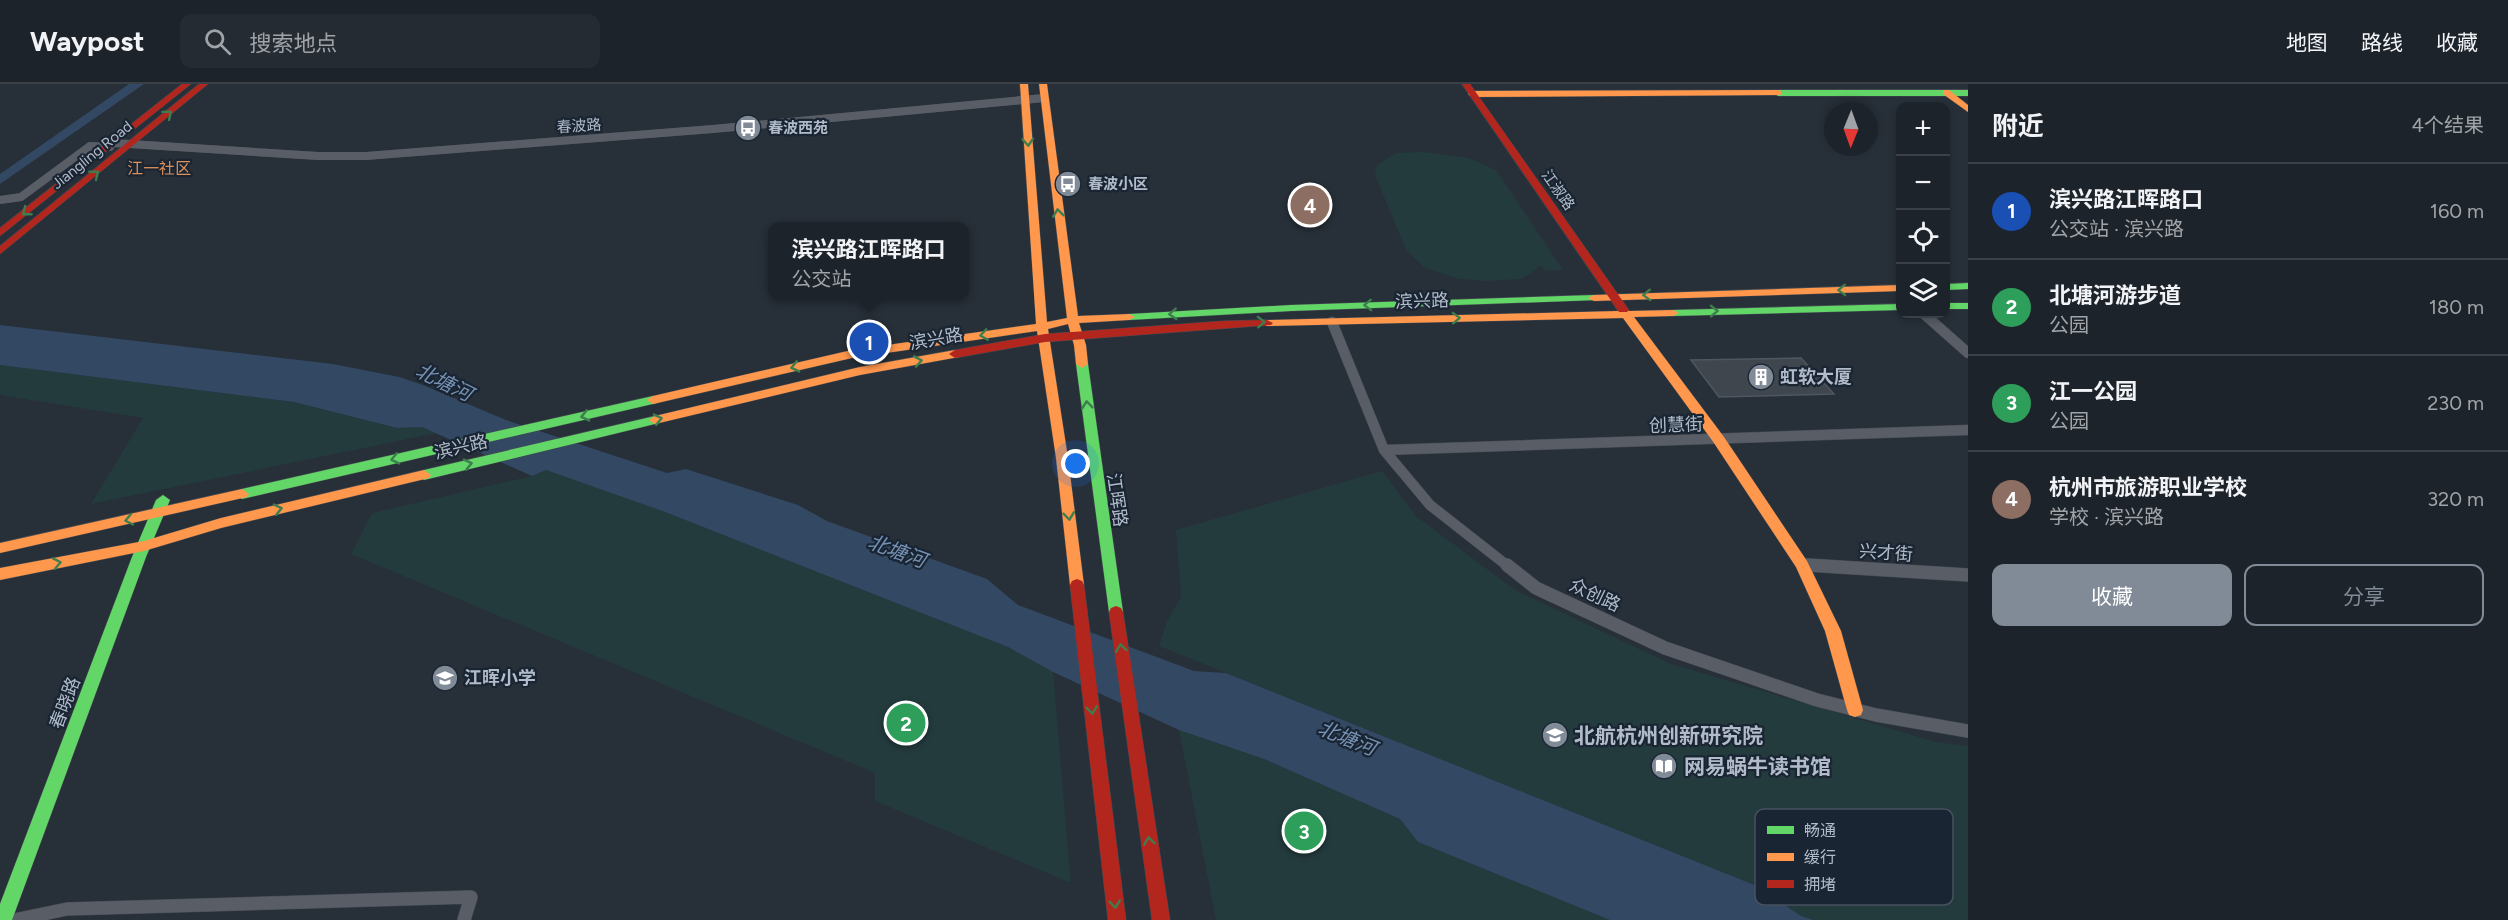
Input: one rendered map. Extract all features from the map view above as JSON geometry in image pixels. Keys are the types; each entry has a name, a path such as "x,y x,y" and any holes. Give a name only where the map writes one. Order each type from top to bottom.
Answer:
{"main road":[{"name":"Jiangling Road","path":"0,233 187,84"},
{"name":"Jiangling Road","path":"0,251 204,84"},
{"path":"1024,84 1043,332 1062,458 1117,920"},
{"path":"1934,84 1967,93"},
{"path":"1469,89 1950,88 1968,109"},
{"name":"江淑路","path":"1469,89 1613,296 1719,440 1802,565 1833,631 1855,710"},
{"name":"江晖路","path":"1044,91 1072,320 1080,345 1094,464 1161,920"},
{"path":"1950,287 1968,286"},
{"name":"滨兴路","path":"0,574 144,546 221,523 860,371 1043,332 1072,320 1613,296 1896,288"},
{"path":"1950,306 1968,306"},
{"name":"滨兴路","path":"0,548 161,507 227,498 852,354 1043,332 1077,335 1223,324 1626,312 1896,307"},
{"name":"春晓路","path":"3,920 144,546 161,507"}],"street":[{"name":"春波路","path":"0,200 21,197 90,146 132,144 318,156 366,156 713,129 1025,99 1044,91"},
{"path":"1929,318 1968,353"},
{"name":"众创路","path":"1332,322 1384,450 1430,505 1536,588 1665,648 1816,700 1855,710 1968,731"},
{"name":"创慧街","path":"1384,450 1968,430"},
{"name":"兴才街","path":"1802,565 1968,575"},
{"path":"14,920 67,909 471,897 464,920"}],"green space":[{"path":"1424,152 1469,158 1496,170 1563,270 1545,271 1541,266 1521,279 1486,281 1459,279 1425,268 1406,250 1375,175 1377,165 1396,153"},
{"path":"0,365 294,402 397,428 422,427 437,433 91,504 143,418 0,395"},
{"path":"546,470 665,512 1008,647 1053,672 1071,883 875,801 875,773 351,554 372,513 532,476"},
{"path":"1382,471 1416,516 1515,590 1671,664 1936,742 1968,746 1968,920 1813,920 1801,916 1785,905 1953,905 1953,809 1755,809 1755,885 1159,646 1167,621 1181,597 1176,530"},
{"path":"1179,730 1264,759 1400,819 1418,842 1610,920 1216,920"}],"water":[{"path":"129,84 144,84 0,184 0,174"},
{"name":"北塘河","path":"0,325 333,364 399,377 506,420 667,473 686,469 798,505 827,521 987,579 1018,605 1194,671 1226,673 1755,885 1755,905 1785,905 1801,916 1813,920 1610,920 1418,842 1400,819 1264,759 1179,730 1053,672 1008,647 665,512 546,470 532,476 422,427 397,428 294,402 0,365"}],"building":[{"name":"虹软大厦","path":"1801,358 1834,394 1719,397 1691,360"}],"traffic: fast":[{"path":"1778,93 1968,93"},
{"path":"1950,287 1968,286"},
{"path":"1129,317 1291,308 1594,298"},
{"path":"1950,306 1968,306"},
{"path":"1673,313 1896,307"},
{"path":"1082,364 1116,612"},
{"path":"242,494 653,400"},
{"path":"424,475 655,420"},
{"path":"3,920 139,557 163,500"}],"traffic: slow":[{"path":"1024,84 1042,327 1062,458 1077,585"},
{"path":"1043,84 1071,313 1080,345 1082,364"},
{"path":"1946,92 1968,109"},
{"path":"1472,94 1778,93"},
{"path":"1594,298 1896,288"},
{"path":"1623,310 1719,440 1802,565 1833,631 1855,710"},
{"path":"1267,323 1673,313"},
{"path":"653,400 852,354 1042,327 1072,320 1129,317"},
{"path":"655,420 860,371 955,354"},
{"path":"0,574 144,546 221,523 424,475"},
{"path":"0,548 242,494"}],"traffic: jam":[{"path":"0,233 187,84"},
{"path":"0,251 204,84"},
{"path":"1466,84 1623,310"},
{"path":"955,354 1045,338 1223,324 1267,323"},
{"path":"1077,585 1117,920"},
{"path":"1116,612 1161,920"}],"place":[{"name":"春波西苑","path":"748,128"},
{"name":"春波小区","path":"1068,184"},
{"name":"杭州市旅游职业学校","path":"1310,205"},
{"name":"滨兴路江晖路口","path":"869,342"},
{"name":"虹软大厦","path":"1761,377"},
{"name":"江晖小学","path":"445,678"},
{"name":"北塘河游步道","path":"906,723"},
{"name":"北航杭州创新研究院","path":"1555,735"},
{"name":"网易蜗牛读书馆","path":"1664,766"},
{"name":"江一公园","path":"1304,831"}],"district":[{"name":"江一社区","path":"159,168"}]}
